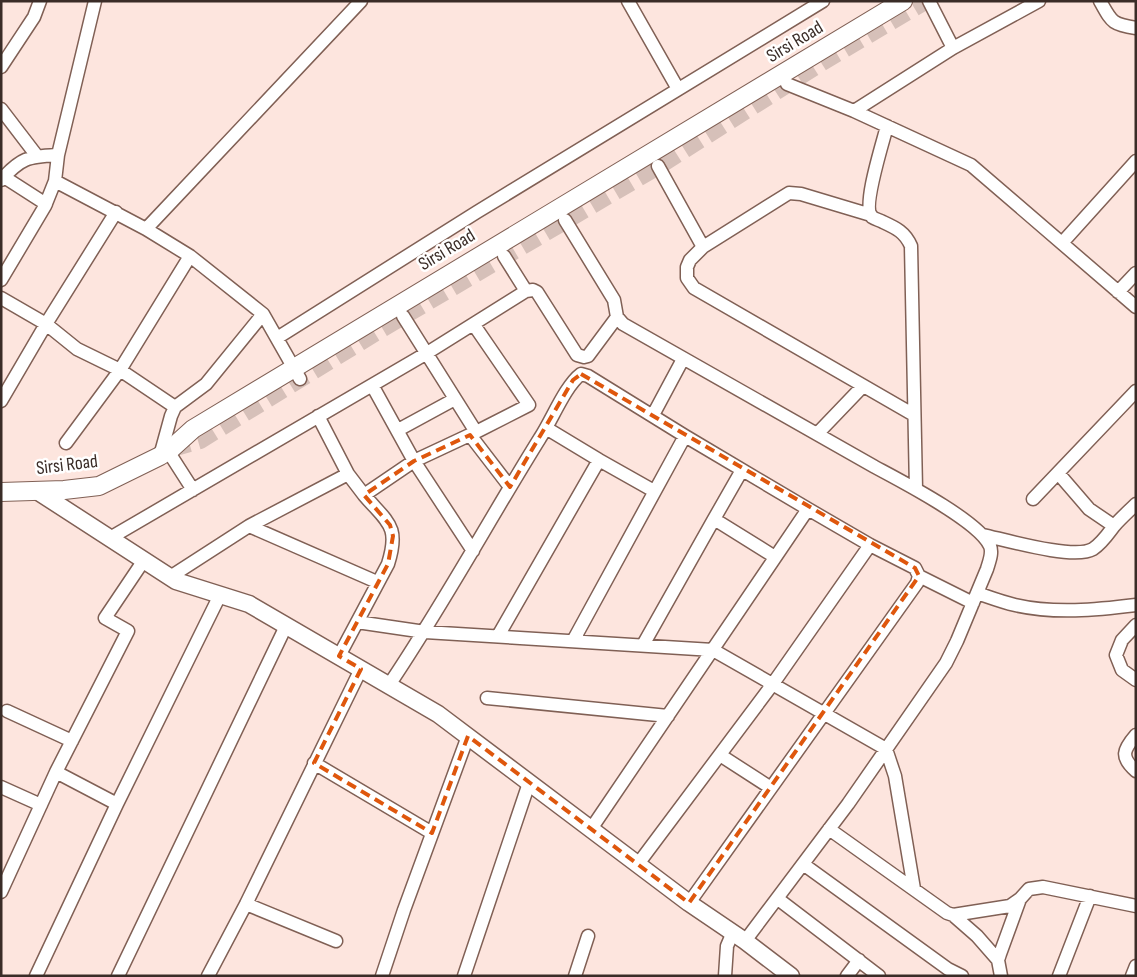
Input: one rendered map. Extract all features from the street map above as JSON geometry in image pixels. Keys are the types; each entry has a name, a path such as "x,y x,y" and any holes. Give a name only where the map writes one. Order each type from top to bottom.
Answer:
{"main road":[{"name":"Sirsi Road","path":"1,492 64,490 98,486 132,471 167,452 193,429 297,374 374,319 903,1"}],"street":[{"path":"1,67 34,17 40,1"},
{"path":"1,280 5,263 46,204 56,181 58,155 95,1"},
{"path":"146,229 362,1"},
{"path":"628,1 678,89"},
{"path":"277,338 477,212 823,1"},
{"path":"930,1 954,48"},
{"path":"854,111 954,48 1039,1"},
{"path":"1100,1 1117,25 1136,28"},
{"path":"787,84 854,111 971,165 1136,307"},
{"path":"1,109 37,156"},
{"path":"871,215 868,202 887,126"},
{"path":"46,204 3,178 22,160 37,156 58,155"},
{"path":"1062,243 1136,161"},
{"path":"658,166 703,247"},
{"path":"56,181 116,212 190,256 263,314 297,374"},
{"path":"914,415 694,288 687,278 687,267 690,260 703,247 789,193 801,194 871,215 898,229 906,237 911,246 916,488"},
{"path":"1,401 46,324 116,212"},
{"path":"565,220 614,300 617,317 623,324 916,488 983,535 1057,551 1076,553 1092,550 1106,538 1114,526 1136,504"},
{"path":"66,443 120,370 190,256"},
{"path":"504,256 526,291"},
{"path":"1118,292 1136,273"},
{"path":"110,538 427,353 526,291 533,290 537,292 580,357 588,356 617,317"},
{"path":"1,298 46,324 77,350 120,370 175,407"},
{"path":"193,490 167,452 171,416 175,407 206,384 263,314"},
{"path":"403,316 455,399 473,434 510,487"},
{"path":"364,495 414,461 473,434 529,405 474,325"},
{"path":"652,415 683,359"},
{"path":"388,685 425,632 573,380 580,374 588,376 808,509 915,568 919,576 975,598 1036,608 1092,610 1136,605"},
{"path":"372,385 414,461 473,551"},
{"path":"817,434 863,386"},
{"path":"1033,499 1136,391"},
{"path":"398,430 455,399"},
{"path":"318,416 348,474 390,525 394,536 388,564 339,656"},
{"path":"546,428 654,491"},
{"path":"573,641 685,436"},
{"path":"498,636 599,460"},
{"path":"643,645 742,470"},
{"path":"1058,473 1089,509 1114,526"},
{"path":"170,577 249,526 348,474"},
{"path":"37,491 176,581 249,604 438,714 689,903 791,976"},
{"path":"591,829 808,509"},
{"path":"714,519 775,557"},
{"path":"249,526 377,582"},
{"path":"725,976 727,946 739,937 778,899 946,663 990,559 991,548 983,535"},
{"path":"638,864 772,685 870,544"},
{"path":"1,892 7,867 41,805 128,631 105,618 144,560"},
{"path":"689,903 917,583 919,576"},
{"path":"36,976 117,804 220,595"},
{"path":"357,622 425,632 713,650 886,749 895,776 914,889"},
{"path":"1136,624 1122,640 1116,655 1122,670 1136,680"},
{"path":"118,976 286,626"},
{"path":"208,976 246,904 361,669"},
{"path":"487,698 668,716"},
{"path":"7,712 72,740"},
{"path":"382,976 404,910 468,736"},
{"path":"1136,736 1127,746 1124,753 1126,761 1136,771"},
{"path":"720,755 771,788"},
{"path":"314,763 432,833"},
{"path":"56,772 117,804"},
{"path":"464,976 529,783"},
{"path":"1,787 41,805"},
{"path":"829,829 953,915 977,936 998,960"},
{"path":"803,864 948,969 962,976"},
{"path":"953,915 982,909 1006,907 1020,899 1033,887 1043,887 1136,906"},
{"path":"1059,976 1090,896"},
{"path":"778,899 879,976"},
{"path":"1001,976 998,960 1020,899"},
{"path":"246,904 336,941"},
{"path":"576,976 588,936"},
{"path":"846,976 859,960"},
{"path":"1132,976 1136,966"}],"highlighted area":[{"path":"581,374 915,568 919,576 689,903 468,736 432,833 314,763 361,669 339,656 388,564 393,536 390,525 364,495 414,461 470,435 510,487 573,380"}],"tunnel":[{"path":"172,448 200,440 381,329 658,166 822,62 925,1"}]}
